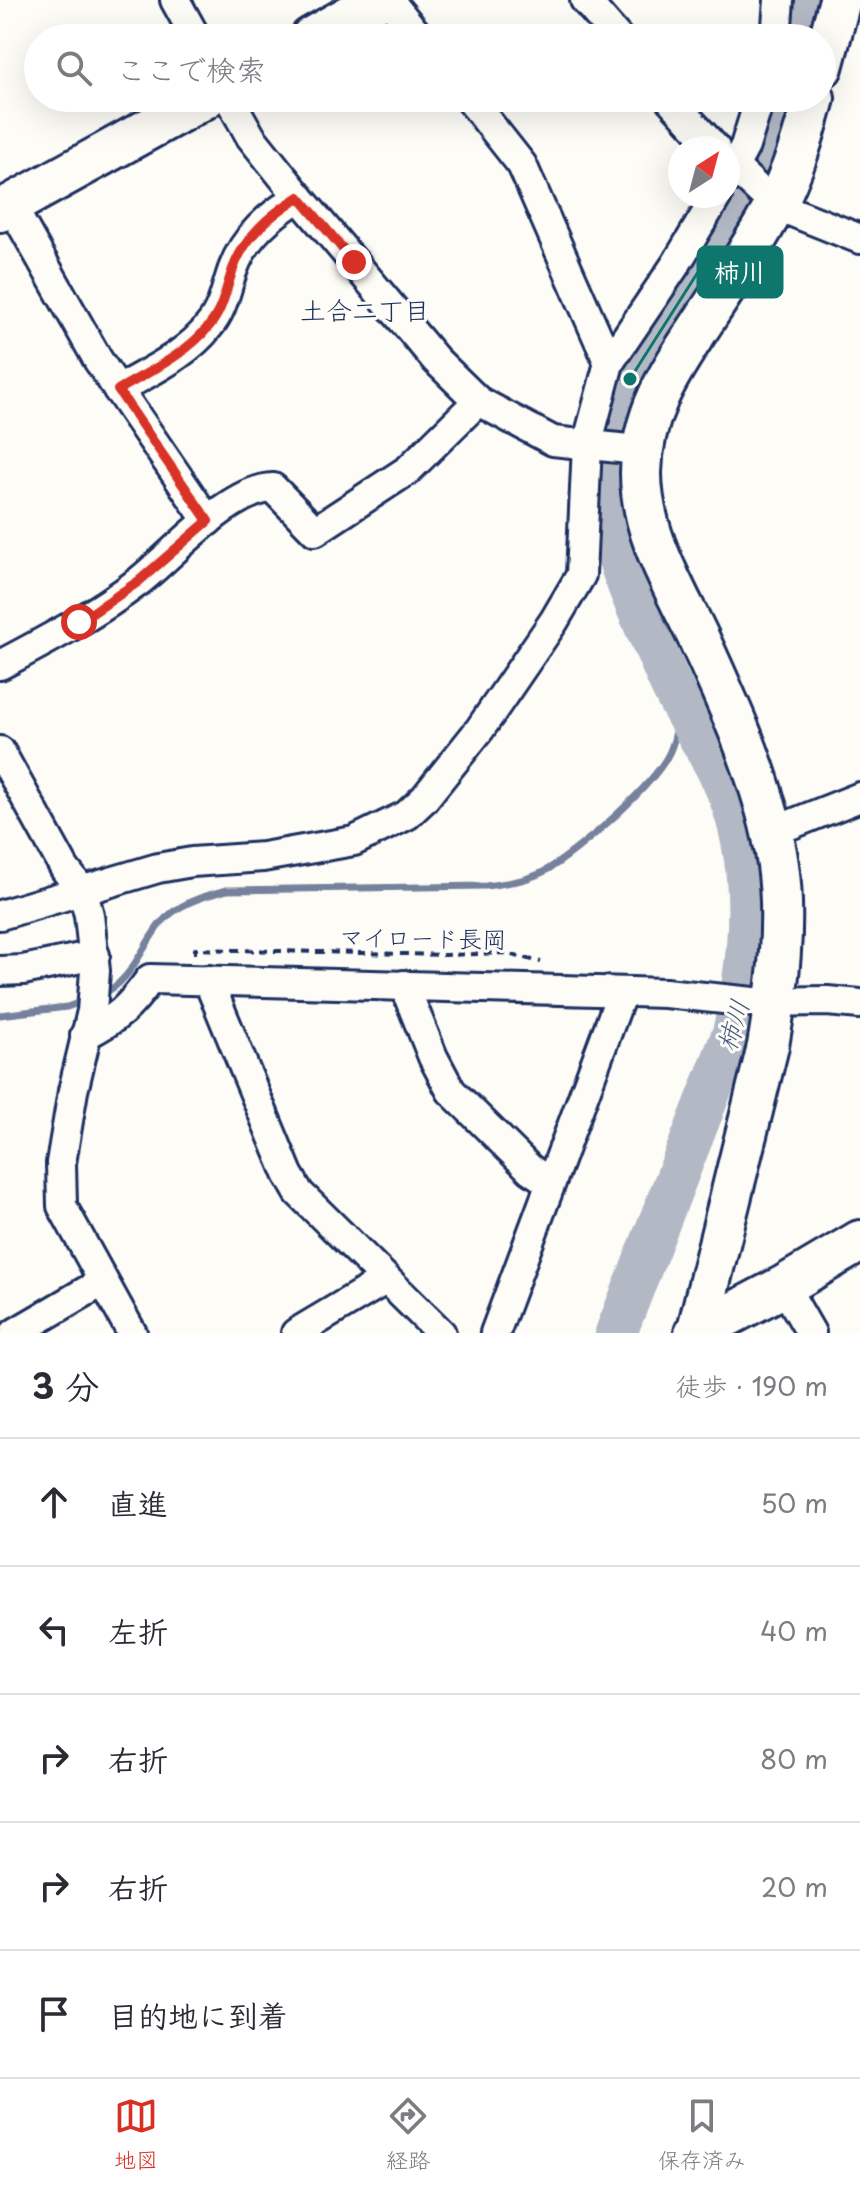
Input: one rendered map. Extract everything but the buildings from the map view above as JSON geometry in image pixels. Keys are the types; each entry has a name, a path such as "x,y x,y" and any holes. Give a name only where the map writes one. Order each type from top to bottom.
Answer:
{"street":[{"path":"175,0 188,24"},
{"path":"336,24 378,0"},
{"path":"389,0 409,24"},
{"path":"585,0 606,24"},
{"path":"777,24 779,0"},
{"path":"834,24 840,0"},
{"path":"180,112 5,208 98,360 208,521"},
{"path":"237,112 251,137 299,197 436,360 478,401 553,441 635,451"},
{"path":"480,112 522,165 609,363"},
{"path":"681,112 702,136"},
{"path":"740,150 745,146 756,112"},
{"path":"696,1333 768,1046 753,1001 781,893 772,832 737,730 653,541 635,451 664,380 775,205 801,146 810,112"},
{"path":"740,175 775,205 860,239"},
{"path":"118,390 181,351 211,324 226,295 239,253 247,241 265,222 299,197"},
{"path":"0,915 158,868 192,862 263,857 354,841 407,815 424,799 480,729 554,621 581,575 592,445 609,363 710,208"},
{"path":"0,665 79,622 139,581 208,521 257,488 273,488 315,531 408,470 478,401"},
{"path":"0,751 65,869 83,892 95,963 89,1023 61,1163 62,1206 132,1333"},
{"path":"772,832 860,797"},
{"path":"0,971 95,963"},
{"path":"89,1023 113,1021 132,1005 150,979 622,992 860,1004"},
{"path":"201,979 299,1193 441,1333"},
{"path":"404,985 433,1057 451,1091 530,1169 550,1183"},
{"path":"495,1333 622,992"},
{"path":"696,1333 860,1241"},
{"path":"296,1333 385,1280"},
{"path":"15,1333 102,1282"},
{"path":"784,1286 811,1333"}],"path":[{"name":"マイロード長岡","path":"201,979 195,949 446,955 503,953 545,963"}],"waterway":[{"name":"柿川","path":"798,24 799,0"},
{"name":"柿川","path":"616,1333 733,1033 747,949 748,891 741,835 728,793 677,698 621,566 608,504 611,447 618,414 643,356 745,192 779,112"},
{"path":"100,995 128,974 153,933 167,917 191,902 218,892 486,886 524,879 545,871 597,832 652,778 672,746 680,703"},
{"path":"0,1015 67,1007 84,1001"}],"place":[{"name":"柿川","path":"630,379"}],"district":[{"name":"土合二丁目","path":"365,309"}],"route":[{"path":"79,622 139,581 208,521 118,390 197,339 211,324 226,295 232,271 247,241 279,210 299,197 354,262"}]}
